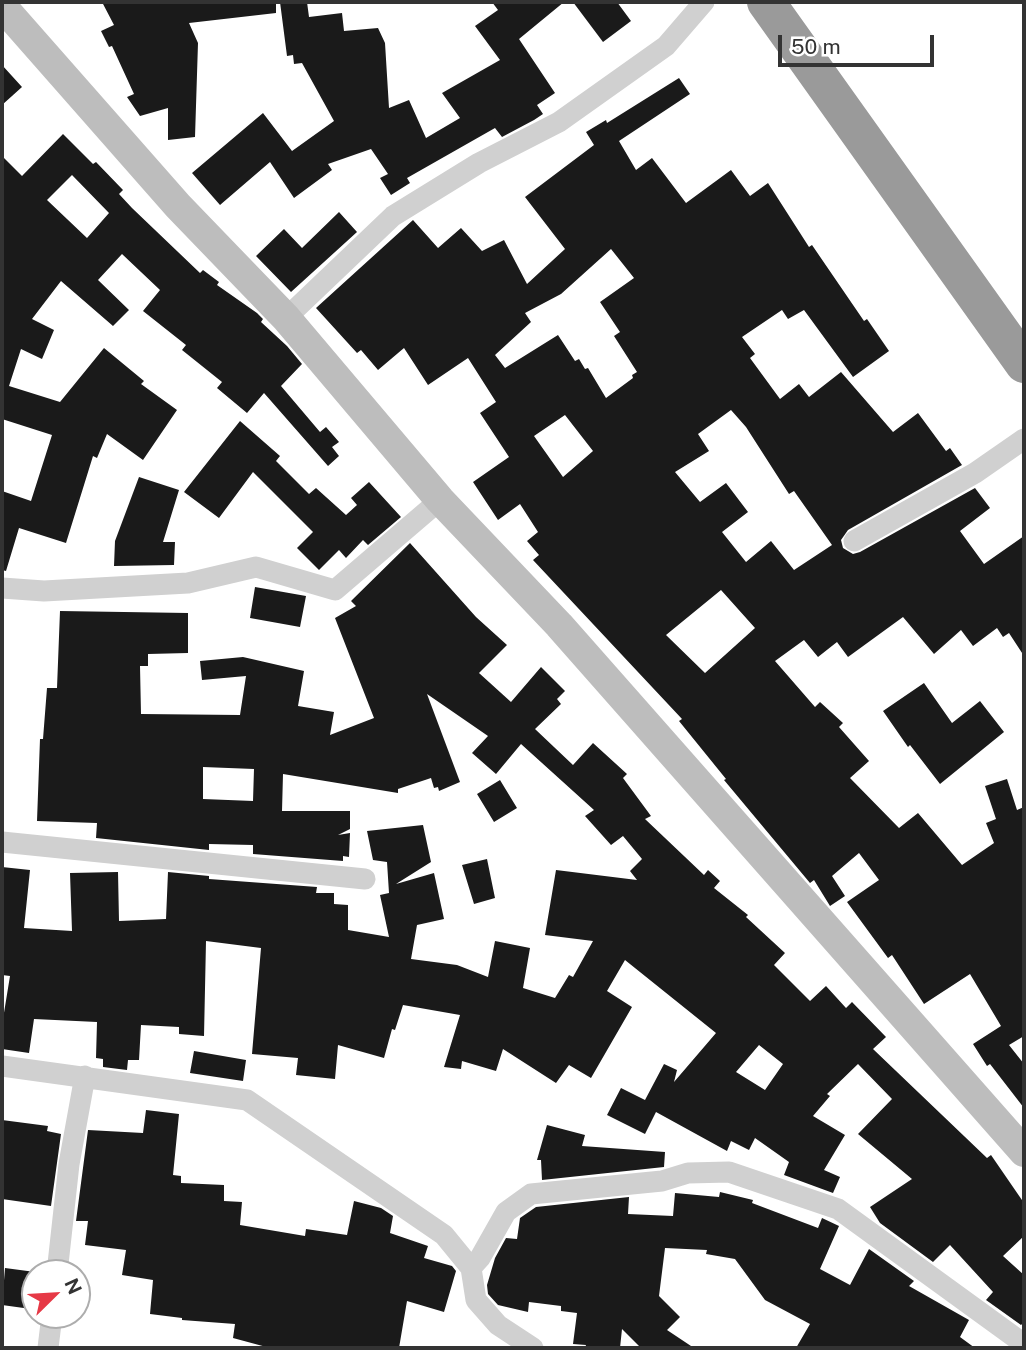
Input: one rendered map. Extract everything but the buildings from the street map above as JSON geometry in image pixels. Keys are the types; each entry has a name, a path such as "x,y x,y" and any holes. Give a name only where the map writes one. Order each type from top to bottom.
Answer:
{"highway":[{"path":"766,2 1024,364"}],"street":[{"path":"286,318 393,216 479,163 559,122 666,46 704,2"},
{"path":"2,6 178,206 286,318 440,499 568,635 1024,1152"},
{"path":"854,541 975,473 1024,439"},
{"path":"2,588 44,591 188,583 256,567 335,590 440,499"},
{"path":"2,842 365,879"},
{"path":"2,1066 247,1100 444,1235 471,1268 476,1300 498,1325 533,1348"},
{"path":"59,1259 69,1164 85,1076"},
{"path":"471,1268 506,1212 531,1194 662,1181 688,1172 729,1172 838,1209 1024,1344"},
{"path":"48,1348 50,1329"}]}
